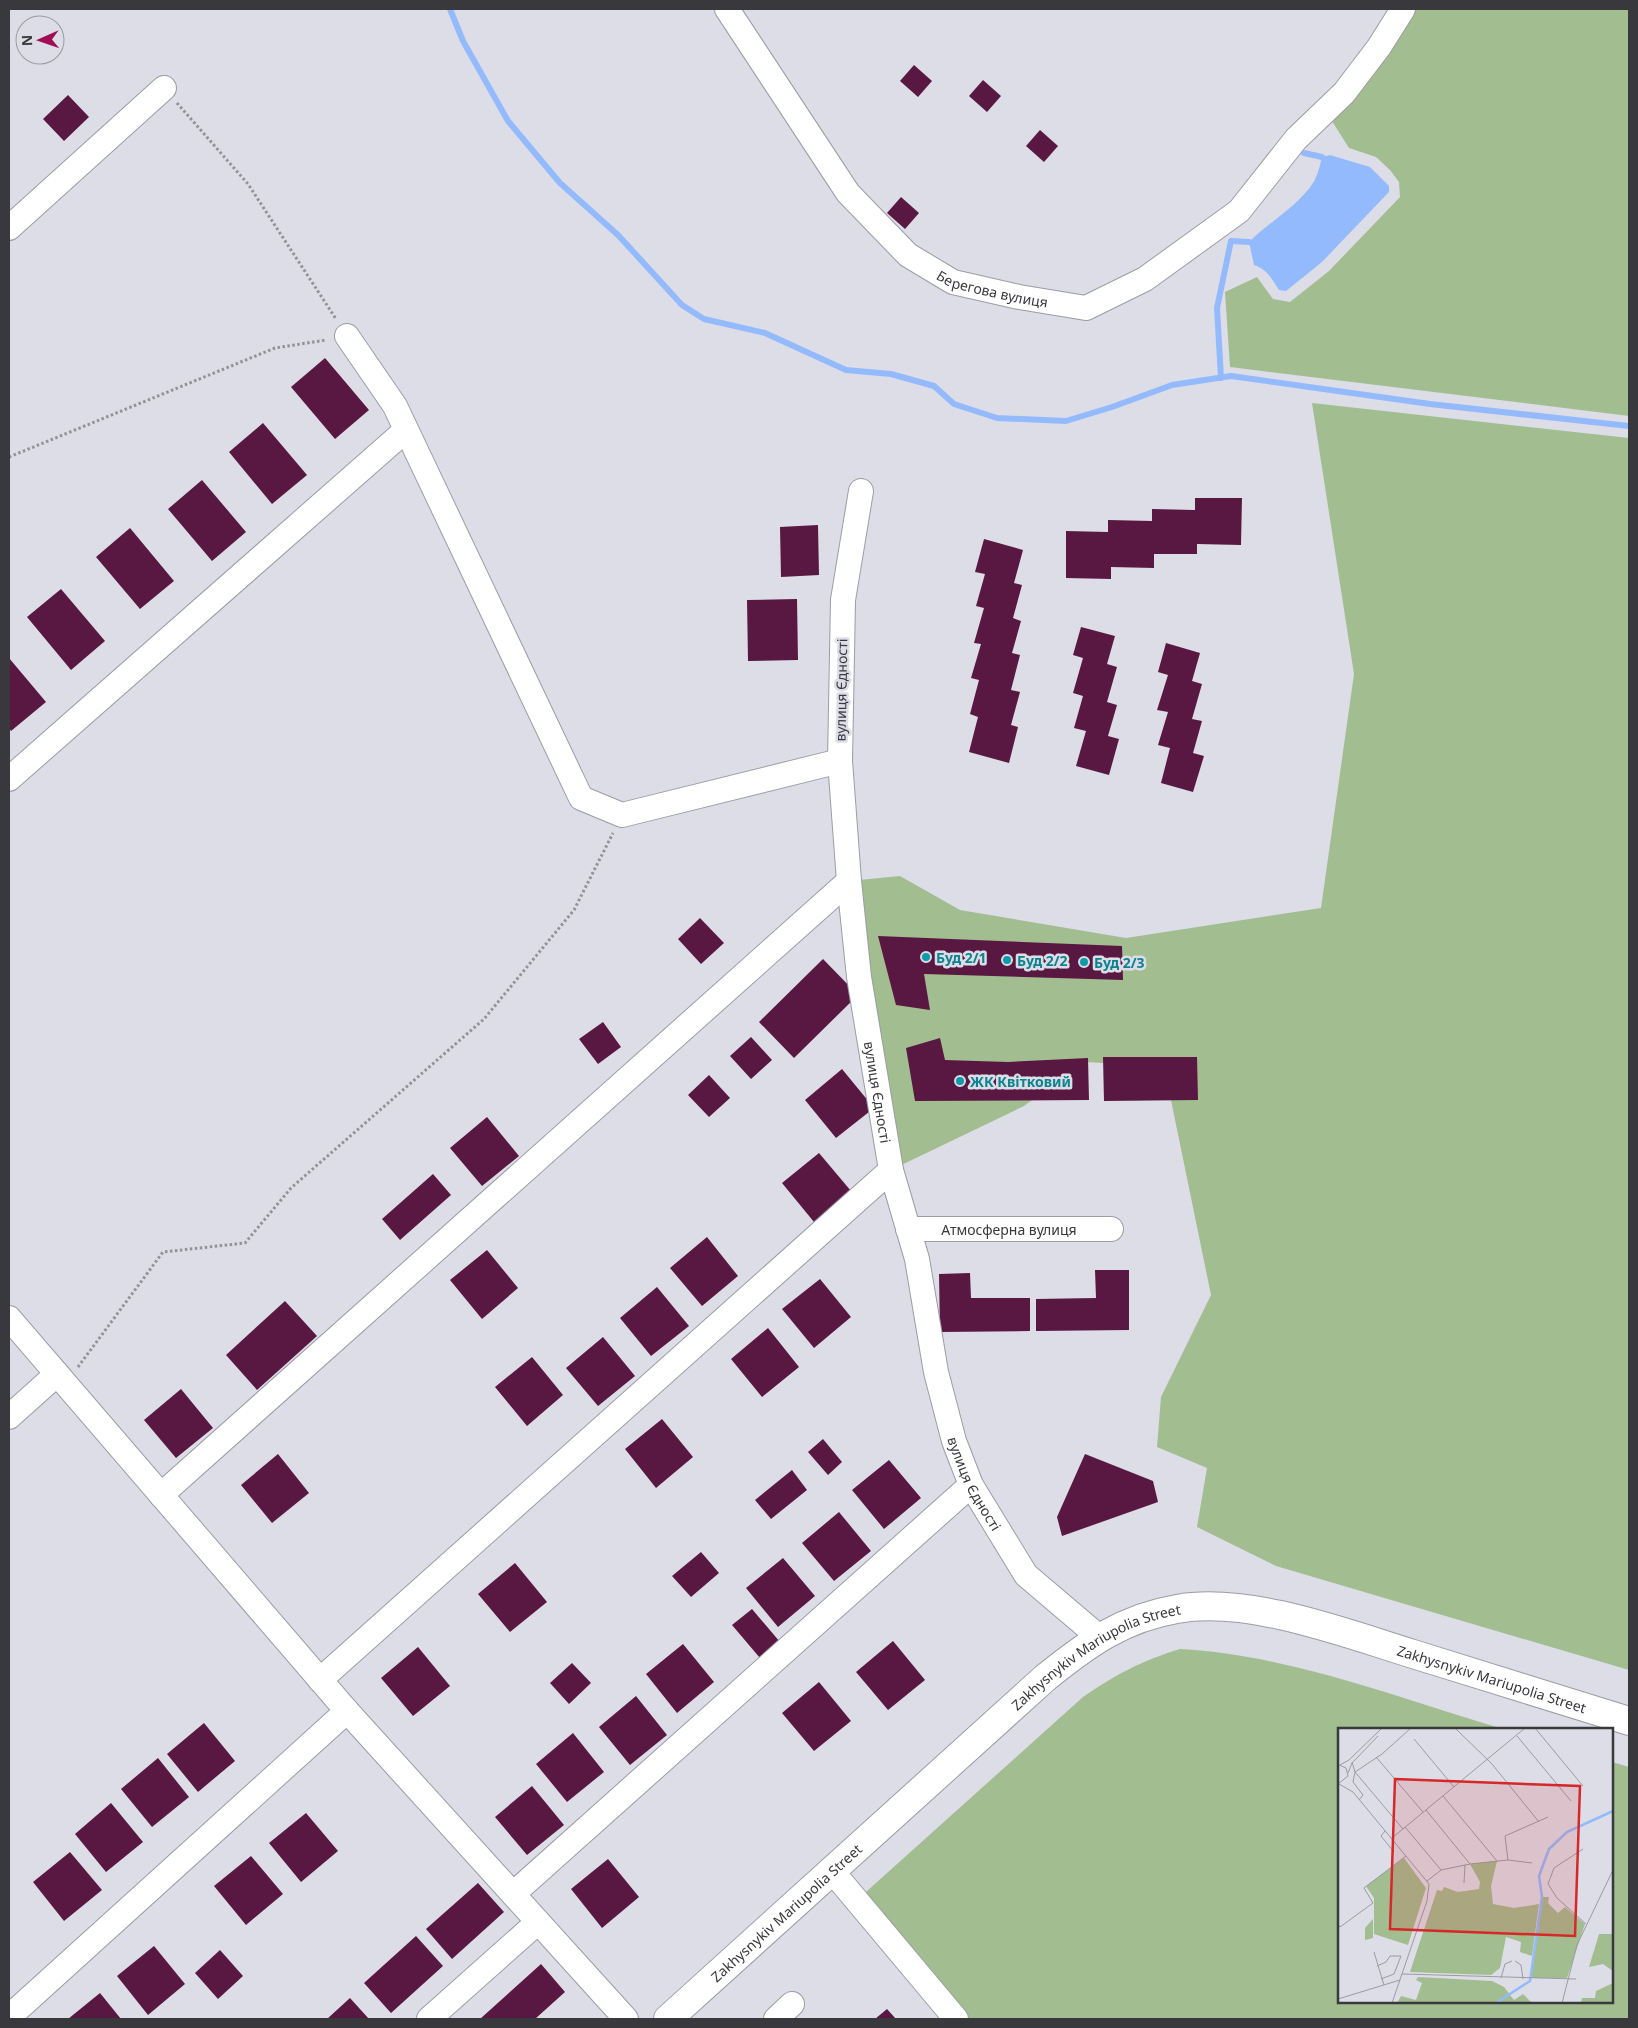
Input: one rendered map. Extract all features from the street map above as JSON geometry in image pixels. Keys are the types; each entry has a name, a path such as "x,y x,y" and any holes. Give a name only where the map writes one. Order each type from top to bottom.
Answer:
{"main road":[{"name":"Zakhysnykiv Mariupolia Street","path":"668,2019 1045,1678 1099,1637 1135,1619 1178,1608 1216,1607 1267,1612 1322,1626 1629,1721"}],"street":[{"name":"Берегова вулиця","path":"727,9 848,193 908,254 953,282 1019,297 1086,308 1145,279 1239,211 1296,139 1344,93 1379,47 1403,9"},
{"path":"9,228 164,88"},
{"path":"347,336 395,406 581,798 622,815 840,761"},
{"path":"9,779 406,430"},
{"name":"вулиця Єдності","path":"861,491 843,600 840,761 849,881 859,977 891,1170 917,1259 938,1381 954,1441 971,1485 1026,1575 1099,1637"},
{"path":"161,1495 849,881"},
{"path":"320,1680 891,1170"},
{"name":"Атмосферна вулиця","path":"908,1229 1111,1229"},
{"path":"9,1318 347,1711 626,2019"},
{"path":"9,1417 61,1379"},
{"path":"513,1894 971,1485"},
{"path":"9,2017 347,1711"},
{"path":"832,1871 956,2019"},
{"path":"429,2019 538,1922"}],"path":[{"path":"9,456 275,348 347,336 248,184 164,88"},
{"path":"61,1379 163,1252 246,1243 291,1188 484,1019 574,910 622,815"}],"green space":[{"path":"1414,9 1629,9 1629,416 1230,367 1225,292 1257,277 1273,299 1290,302 1329,271 1400,197 1399,182 1390,170 1376,157 1349,148 1330,118"},
{"path":"1312,403 1629,438 1629,1670 1276,1566 1197,1527 1207,1468 1157,1447 1161,1397 1211,1295 1164,1066 1084,1062 1024,1106 891,1170 849,881 900,876 960,910 1126,938 1321,908 1354,674"},
{"path":"1180,1649 1262,1660 1343,1680 1500,1728 1338,1728 1338,2003 1613,2003 1613,1762 1629,1767 1629,2019 956,2019 857,1900 1083,1697 1107,1681 1153,1658"}],"water":[{"path":"1330,155 1370,167 1389,186 1389,192 1322,262 1286,291 1279,290 1266,272 1254,265 1249,242 1299,200 1313,183 1322,157"}],"building":[{"path":"914,65 932,81 918,97 900,81"},
{"path":"983,80 1001,96 987,112 969,96"},
{"path":"68,95 89,117 64,141 43,119"},
{"path":"1040,130 1058,146 1044,162 1026,146"},
{"path":"901,197 919,213 905,229 887,213"},
{"path":"325,358 369,410 335,439 291,387"},
{"path":"263,423 307,475 272,504 229,452"},
{"path":"202,480 246,532 212,561 168,509"},
{"path":"1195,498 1242,498 1241,545 1197,544 1197,554 1154,554 1154,568 1111,567 1111,579 1066,578 1066,531 1108,532 1108,520 1152,521 1152,509 1195,510"},
{"path":"818,525 819,575 781,577 780,527"},
{"path":"130,528 174,581 140,609 96,557"},
{"path":"984,539 1023,550 1014,583 1022,585 1013,618 1021,621 1012,653 1020,655 1011,690 1020,692 1011,725 1018,727 1009,763 969,752 978,717 970,714 979,680 971,678 981,644 974,643 984,608 976,606 985,574 975,572"},
{"path":"61,589 105,641 71,670 27,617"},
{"path":"797,599 798,660 748,661 747,600"},
{"path":"1081,627 1115,636 1107,664 1117,667 1107,702 1117,705 1108,736 1119,739 1109,775 1076,766 1086,731 1074,728 1083,696 1073,693 1083,658 1073,655"},
{"path":"1166,643 1200,653 1192,681 1202,684 1192,719 1202,721 1193,753 1204,756 1193,792 1161,783 1170,748 1158,745 1168,712 1157,710 1168,675 1158,672"},
{"path":"9,658 46,702 11,731 9,728"},
{"path":"700,918 724,943 701,964 678,939"},
{"path":"878,936 1122,946 1123,980 924,974 930,1010 896,1005"},
{"path":"823,959 858,995 794,1058 759,1022"},
{"path":"603,1022 621,1047 598,1064 579,1039"},
{"path":"751,1037 772,1060 751,1079 730,1056"},
{"path":"940,1038 945,1060 1008,1062 1088,1058 1089,1100 915,1101 906,1048"},
{"path":"1103,1057 1197,1057 1198,1100 1104,1101"},
{"path":"842,1069 874,1108 836,1138 805,1100"},
{"path":"709,1075 730,1098 709,1117 688,1095"},
{"path":"487,1117 519,1156 482,1186 450,1148"},
{"path":"819,1153 851,1191 814,1222 782,1183"},
{"path":"433,1174 451,1195 400,1240 382,1219"},
{"path":"707,1237 738,1276 702,1306 670,1268"},
{"path":"487,1250 518,1288 482,1319 450,1280"},
{"path":"1095,1270 1129,1270 1129,1330 1036,1331 1036,1299 1096,1298"},
{"path":"970,1273 971,1298 1030,1298 1030,1331 940,1332 939,1274"},
{"path":"820,1279 851,1317 814,1348 782,1309"},
{"path":"657,1287 689,1326 651,1356 620,1318"},
{"path":"285,1301 317,1336 257,1390 226,1355"},
{"path":"768,1328 799,1367 762,1397 731,1359"},
{"path":"603,1337 635,1376 598,1406 566,1368"},
{"path":"532,1357 563,1395 527,1426 495,1387"},
{"path":"181,1389 213,1428 176,1458 144,1420"},
{"path":"662,1419 693,1457 656,1488 625,1449"},
{"path":"823,1439 842,1462 828,1475 808,1452"},
{"path":"278,1454 309,1493 272,1523 241,1485"},
{"path":"1085,1454 1153,1481 1158,1502 1062,1536 1057,1517"},
{"path":"889,1460 921,1498 884,1529 852,1490"},
{"path":"792,1470 807,1490 771,1519 755,1500"},
{"path":"839,1512 871,1551 834,1581 802,1543"},
{"path":"701,1552 719,1573 691,1597 672,1576"},
{"path":"783,1558 815,1596 778,1627 746,1588"},
{"path":"515,1563 547,1602 510,1632 478,1594"},
{"path":"752,1609 780,1642 760,1658 732,1625"},
{"path":"893,1641 925,1680 888,1710 856,1672"},
{"path":"683,1644 714,1682 677,1713 646,1674"},
{"path":"418,1647 450,1686 413,1716 381,1678"},
{"path":"572,1663 591,1683 569,1704 550,1683"},
{"path":"819,1682 851,1721 814,1751 782,1713"},
{"path":"636,1696 667,1735 630,1765 599,1727"},
{"path":"204,1723 235,1761 198,1792 167,1754"},
{"path":"573,1733 604,1772 567,1802 536,1764"},
{"path":"158,1758 189,1797 152,1827 121,1789"},
{"path":"532,1786 564,1825 527,1855 495,1817"},
{"path":"111,1803 143,1842 106,1872 75,1834"},
{"path":"306,1813 338,1851 301,1882 269,1843"},
{"path":"70,1852 102,1890 64,1921 33,1882"},
{"path":"251,1856 283,1894 246,1925 214,1886"},
{"path":"608,1859 639,1897 602,1928 571,1889"},
{"path":"478,1883 504,1912 452,1959 426,1929"},
{"path":"416,1936 443,1966 391,2013 364,1983"},
{"path":"154,1946 185,1984 148,2015 117,1976"},
{"path":"220,1950 243,1976 218,1999 195,1973"},
{"path":"541,1964 565,1992 535,2019 480,2019"},
{"path":"100,1993 121,2019 68,2019"},
{"path":"350,1998 369,2019 327,2019"},
{"path":"887,2009 896,2019 875,2019"}],"waterway":[{"path":"450,9 463,41 508,121 560,183 618,235 682,305 704,319 765,333 846,370 891,374 934,386 954,404 997,418 1066,421 1112,407 1172,385 1231,376 1430,404 1629,426"},
{"path":"1304,153 1322,157"},
{"path":"1221,378 1217,308 1231,241 1249,242"}],"place":[{"name":"Буд 2/1","path":"926,957"},
{"name":"Буд 2/2","path":"1007,960"},
{"name":"Буд 2/3","path":"1084,962"},
{"name":"ЖК Квітковий","path":"960,1081"}]}
